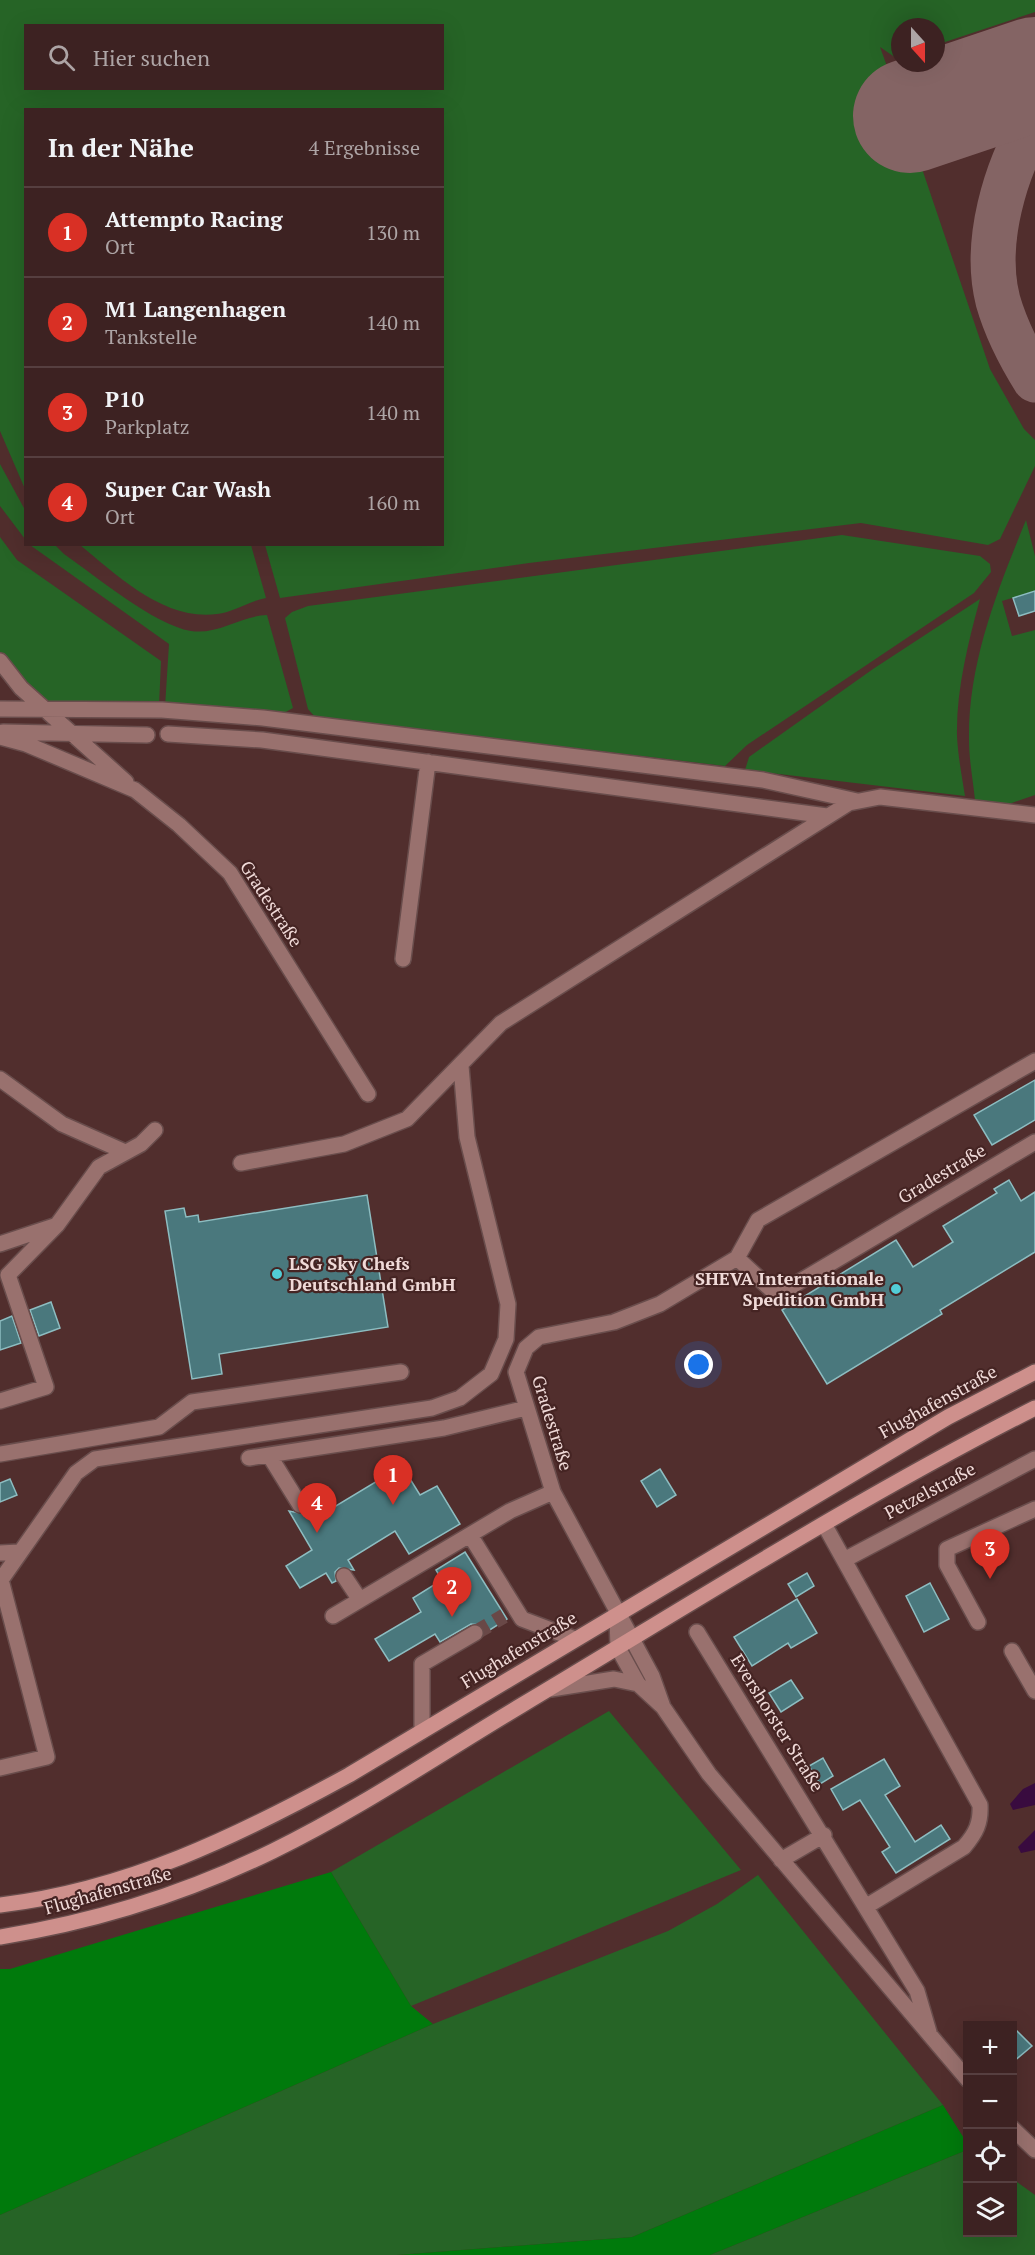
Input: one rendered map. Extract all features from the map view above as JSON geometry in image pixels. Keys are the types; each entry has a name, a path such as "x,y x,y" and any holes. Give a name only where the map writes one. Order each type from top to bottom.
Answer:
{"main road":[{"name":"Flughafenstraße","path":"0,1903 30,1902 97,1888 180,1860 297,1804 948,1417 1035,1372"},
{"name":"Flughafenstraße","path":"0,1937 104,1916 173,1893 235,1869 320,1826 824,1524 964,1444 1035,1408"}],"street":[{"path":"0,661 21,688 135,790"},
{"path":"0,709 162,710 263,718 763,780 857,801"},
{"path":"0,732 147,735"},
{"path":"168,734 262,740 827,816"},
{"name":"Gradestraße","path":"0,737 26,744 135,790 179,825 230,873 368,1094"},
{"path":"403,958 428,762"},
{"path":"241,1163 344,1144 407,1119 501,1023 827,816 857,801 880,797 1035,815"},
{"path":"737,1258 758,1220 1035,1061"},
{"path":"0,1768 47,1757 1,1580 76,1473 95,1459 432,1408 460,1398 491,1374 506,1339 508,1304 467,1137 461,1066"},
{"path":"0,1078 62,1124 123,1151 99,1167 57,1225 4,1276 46,1387 0,1401"},
{"name":"Gradestraße","path":"617,1614 553,1492 516,1372 526,1348 539,1336 614,1322 660,1304 737,1258 777,1295 1035,1142"},
{"path":"0,1244 57,1225"},
{"path":"0,1454 159,1427 192,1402 401,1372"},
{"path":"249,1458 444,1428 526,1407"},
{"path":"269,1455 300,1505"},
{"name":"Petzelstraße","path":"844,1560 1035,1459"},
{"path":"333,1616 510,1511 553,1492"},
{"path":"978,1622 946,1565 947,1549 1035,1509"},
{"path":"824,1524 980,1804 981,1820 974,1835 964,1847 867,1906"},
{"path":"470,1534 514,1615 575,1639"},
{"path":"0,1553 19,1552"},
{"path":"344,1576 360,1600"},
{"path":"617,1614 618,1648"},
{"name":"Evershorster Straße","path":"617,1614 652,1676 663,1707"},
{"name":"Evershorster Straße","path":"697,1632 917,1991 931,2038"},
{"path":"422,1731 422,1665 475,1633"},
{"name":"Evershorster Straße","path":"618,1648 638,1684 663,1707 709,1774 964,2075"},
{"path":"1012,1651 1035,1691"},
{"path":"548,1689 614,1679 638,1684"},
{"path":"781,1860 824,1836"},
{"path":"1013,2129 1035,2150"}],"green space":[{"path":"0,0 1035,0 1035,12 945,42 945,18 891,18 891,55 880,47 892,80 872,87 896,161 917,154 990,369 1024,429 1035,440 1035,466 1000,539 988,545 861,523 529,563 280,598 265,546 444,546 444,108 24,108 24,487 0,431"},
{"path":"0,464 24,508 24,538 0,506"},
{"path":"1026,520 1035,556 1035,591 1002,601 1012,636 1035,630 1035,795 1006,805 975,800 969,747 970,711 973,683 986,628"},
{"path":"842,535 980,556 990,564 991,572 974,593 747,745 725,766 315,717 308,709 285,618 292,612 308,606"},
{"path":"0,537 17,560 161,661 159,706 45,703 25,684 0,654"},
{"path":"31,546 56,546 143,610 176,627 201,632 248,618 267,615 293,708 282,714 165,707 169,644"},
{"path":"81,546 251,546 266,598 217,614 179,611 143,594"},
{"path":"980,599 967,650 958,702 958,744 965,796 745,770 749,757 873,669"},
{"path":"609,1711 741,1870 411,2006 331,1872"},
{"path":"331,1872 411,2006 433,2024 0,2215 0,1969 10,1969"},
{"path":"758,1875 943,2105 632,2237 397,2255 0,2255 0,2215 433,2024 668,1931 717,1904"},
{"path":"943,2105 963,2137 963,2152 710,2255 397,2255 632,2237"},
{"path":"963,2152 963,2237 1017,2237 1017,2182 1035,2195 1035,2255 710,2255"}],"shaded area":[{"path":"1035,1783 1035,1805 1013,1810 1010,1804 1023,1789"},
{"path":"1035,1830 1035,1850 1021,1853 1018,1847"}],"building":[{"path":"1035,591 1035,611 1019,616 1013,598"},
{"path":"1035,1080 1035,1120 992,1145 974,1115"},
{"name":"SHEVA Internationale Spedition GmbH","path":"1009,1180 1021,1201 1035,1192 1035,1252 940,1310 942,1314 827,1384 782,1310 896,1240 913,1267 953,1242 943,1226 997,1193 994,1189"},
{"name":"LSG Sky Chefs Deutschland GmbH","path":"367,1195 388,1327 219,1354 222,1374 192,1379 165,1211 184,1208 186,1217 198,1215 199,1222"},
{"path":"51,1302 60,1328 39,1336 30,1310"},
{"path":"12,1316 21,1343 0,1350 0,1321"},
{"path":"402,1466 420,1495 437,1486 460,1524 409,1554 395,1531 348,1560 354,1570 339,1568 335,1572 336,1581 332,1583 326,1573 300,1588 286,1566 312,1550 289,1511 305,1514 309,1509 310,1498 321,1515"},
{"path":"660,1469 676,1495 657,1507 641,1481"},
{"path":"10,1479 17,1495 0,1502 0,1483"},
{"path":"465,1552 507,1619 485,1633 480,1625 471,1624 440,1642 435,1634 389,1661 375,1639 421,1612 413,1598 442,1580 436,1570"},
{"path":"807,1573 814,1586 796,1597 788,1584"},
{"path":"930,1583 949,1619 924,1632 906,1596"},
{"path":"797,1599 817,1633 791,1648 788,1643 752,1666 734,1637"},
{"path":"791,1680 803,1698 781,1712 769,1693"},
{"path":"823,1758 833,1776 820,1784 809,1766"},
{"path":"884,1759 900,1786 885,1795 915,1842 941,1825 950,1839 896,1873 882,1852 890,1847 860,1800 843,1810 831,1789"},
{"path":"1017,2031 1032,2046 1017,2059"}],"taxiway":[{"path":"1035,120 1014,161 1006,184 995,231 993,255 994,279 1001,311 1014,342 1035,380"}],"runway":[{"path":"910,116 1035,74"}],"tunnel":[{"path":"475,1633 504,1616"}],"place":[{"name":"LSG Sky Chefs Deutschland GmbH","path":"277,1274"},
{"name":"SHEVA Internationale Spedition GmbH","path":"896,1289"},
{"name":"Attempto Racing","path":"393,1505"},
{"name":"Super Car Wash","path":"317,1533"},
{"name":"P10","path":"990,1579"},
{"name":"M1 Langenhagen","path":"452,1617"}]}
